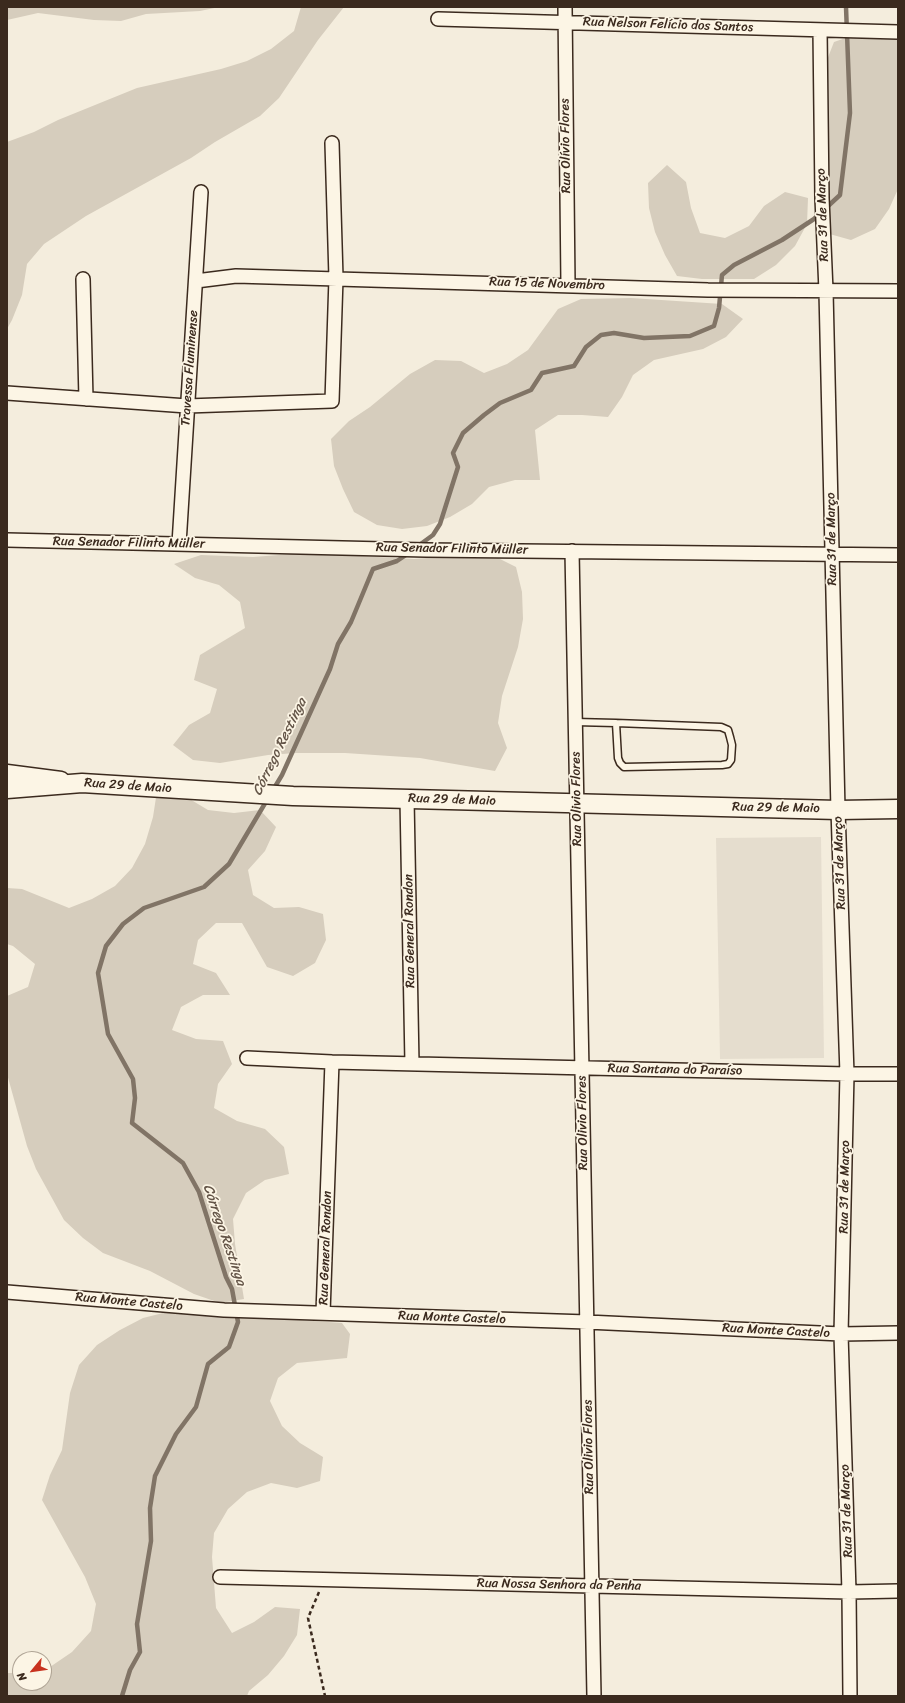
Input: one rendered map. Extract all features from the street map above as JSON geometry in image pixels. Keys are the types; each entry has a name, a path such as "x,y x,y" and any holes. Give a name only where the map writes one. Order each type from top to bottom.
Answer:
{"main road":[{"name":"Rua 29 de Maio","path":"82,783 293,796 838,810 898,809"},
{"path":"7,790 82,783"}],"street":[{"name":"Rua Olívio Flores","path":"565,7 568,284"},
{"name":"Rua Nelson Felício dos Santos","path":"438,19 898,32"},
{"name":"Rua 31 de Março","path":"820,30 822,198 826,292 838,810 847,1074 842,1334 849,1592 850,1696"},
{"path":"7,393 188,406 332,401 336,278 332,143"},
{"name":"Travessa Fluminense","path":"179,544 201,192"},
{"name":"Rua 15 de Novembro","path":"196,281 236,276 568,284 708,290 733,289 826,292 898,291"},
{"path":"83,279 86,399"},
{"name":"Rua Senador Filinto Müller","path":"7,540 426,550 898,555"},
{"name":"Rua Olivio Flores","path":"572,551 594,1696"},
{"name":"Rua 29 de Maio","path":"7,773 82,783"},
{"name":"Rua General Rondon","path":"407,799 412,1064"},
{"name":"Rua Santana do Paraíso","path":"247,1058 412,1064 898,1074"},
{"name":"Rua General Rondon","path":"323,1313 332,1062"},
{"name":"Rua Monte Castelo","path":"7,1292 224,1310 587,1322 842,1334 898,1333"},
{"name":"Rua Nossa Senhora da Penha","path":"220,1576 849,1592 898,1591"}],"lane":[{"path":"576,722 616,723 721,728 728,730 732,745 731,760 728,764 722,765 624,767 618,758 616,723"}],"path":[{"path":"324,1579 308,1618 325,1696"}],"shaded area":[{"path":"7,7 219,7 200,11 146,14 121,21 94,20 38,13 7,20"},
{"path":"301,7 344,7 318,40 279,98 260,116 191,158 86,216 44,244 27,264 22,295 7,329 7,142 137,88 221,69 247,61 271,49 294,31"},
{"path":"857,34 898,35 898,189 889,209 875,229 851,240 826,233 825,65 834,42"},
{"path":"667,165 686,182 691,208 700,233 725,238 749,226 764,206 785,192 808,198 807,224 795,246 776,265 754,279 702,279 677,276 665,255 655,232 649,208 648,183"},
{"path":"631,298 722,304 743,319 726,337 703,349 654,360 633,375 622,397 608,417 558,415 535,430 540,480 515,480 489,487 472,504 450,517 427,526 402,529 377,525 354,512 334,466 331,439 349,421 370,407 410,374 435,360 461,361 484,373 507,364 528,350 558,309 581,299"},
{"path":"305,553 414,559 465,555 494,556 516,567 522,592 523,619 518,647 502,696 498,723 507,748 495,771 420,758 345,753 296,753 268,755 220,763 193,760 173,745 189,725 210,713 217,689 194,680 200,655 245,628 240,602 219,585 195,578 174,564 201,555 253,557"},
{"path":"157,791 188,798 208,810 234,813 260,810 276,827 265,851 248,870 253,895 274,908 299,907 323,914 326,940 315,963 293,976 267,967 242,923 216,923 198,940 193,964 216,973 230,995 203,995 181,1007 172,1030 196,1039 223,1041 232,1064 218,1084 214,1108 237,1121 265,1129 284,1147 289,1174 265,1180 246,1193 233,1219 235,1244 244,1299 220,1303 194,1294 150,1271 103,1253 83,1238 64,1220 36,1169 27,1146 7,1074 7,996 28,987 35,964 13,946 7,944 7,888 22,889 69,908 92,899 115,886 132,868 145,844 153,817"},
{"path":"821,837 824,1058 720,1059 716,838"},
{"path":"171,1311 342,1323 350,1334 347,1358 297,1363 278,1378 270,1401 282,1426 300,1443 323,1457 320,1481 297,1488 271,1483 247,1492 228,1509 214,1533 212,1557 216,1608 232,1633 254,1622 275,1607 300,1609 297,1635 284,1656 268,1675 249,1691 247,1696 7,1696 7,1673 12,1673 12,1691 52,1691 52,1666 72,1652 91,1631 96,1604 85,1577 42,1500 50,1475 62,1450 70,1393 79,1365 97,1345 120,1330 143,1318"}],"waterway":[{"name":"Córrego Restinga","path":"418,546 433,535 440,524 458,467 453,453 463,433 484,415 500,403 531,390 542,373 574,366 586,347 601,335 614,333 644,338 690,336 714,326 719,308 722,275 734,265 782,240 814,219 840,195 850,113 846,7"},
{"name":"Córrego Restinga","path":"273,790 282,775 330,669 338,644 351,622 373,569 397,561 409,553"},
{"name":"Córrego Restinga","path":"122,1696 130,1670 140,1652 137,1624 151,1541 150,1508 155,1476 176,1434 196,1407 208,1364 229,1347 238,1322 232,1289 226,1277 199,1192 183,1163 132,1123 135,1098 133,1079 108,1034 98,973 106,946 123,924 144,908 204,887 229,864 267,800"}]}
